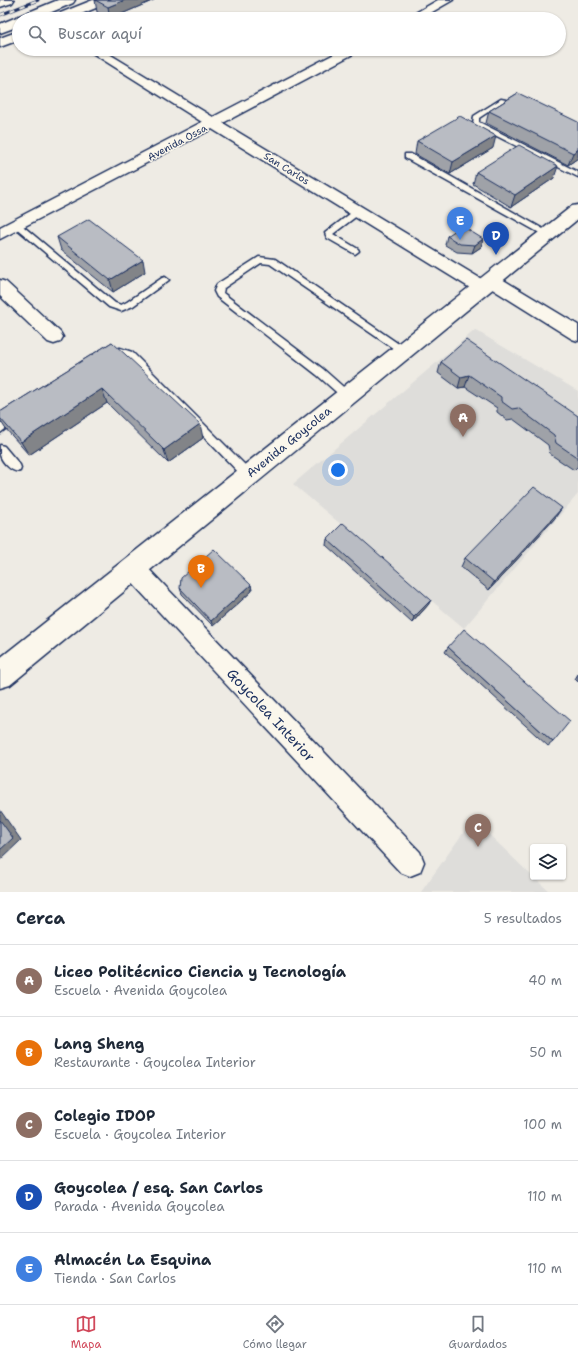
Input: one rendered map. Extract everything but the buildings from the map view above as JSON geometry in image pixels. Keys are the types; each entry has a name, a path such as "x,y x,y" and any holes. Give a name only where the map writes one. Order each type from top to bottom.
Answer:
{"main road":[{"path":"0,3 8,0"},
{"path":"41,12 69,0"},
{"path":"75,12 104,0"},
{"path":"0,29 12,24"},
{"path":"0,43 12,38"},
{"name":"Avenida Goycolea","path":"0,675 548,234 575,215"}],"street":[{"path":"424,12 447,0"},
{"name":"San Carlos","path":"103,56 358,212 578,334"},
{"name":"Avenida Ossa","path":"0,234 340,56"},
{"path":"0,286 54,337"},
{"name":"Goycolea Interior","path":"133,568 410,862"}],"lane":[{"path":"503,100 476,117 475,123 578,174"},
{"path":"408,156 548,234"},
{"path":"355,251 330,236 329,233 358,212"},
{"path":"18,225 112,305 121,308 130,304 165,280"},
{"path":"347,396 320,372 220,295 218,291 220,286 259,260 272,261 403,351"},
{"path":"104,358 110,353 120,351 129,354 248,475"},
{"path":"0,429 25,411"},
{"path":"0,449 16,468"}],"shaded area":[{"path":"475,330 578,391 578,494 464,628 293,484"},
{"path":"473,819 530,874 530,880 536,880 550,892 421,892"}],"railway":[{"path":"0,15 38,0"}],"place":[{"name":"Almacén La Esquina","path":"460,240"},
{"name":"Goycolea / esq. San Carlos","path":"496,255"},
{"name":"Liceo Politécnico Ciencia y Tecnología","path":"463,437"},
{"name":"Lang Sheng","path":"201,588"},
{"name":"Colegio IDOP","path":"478,847"}]}
